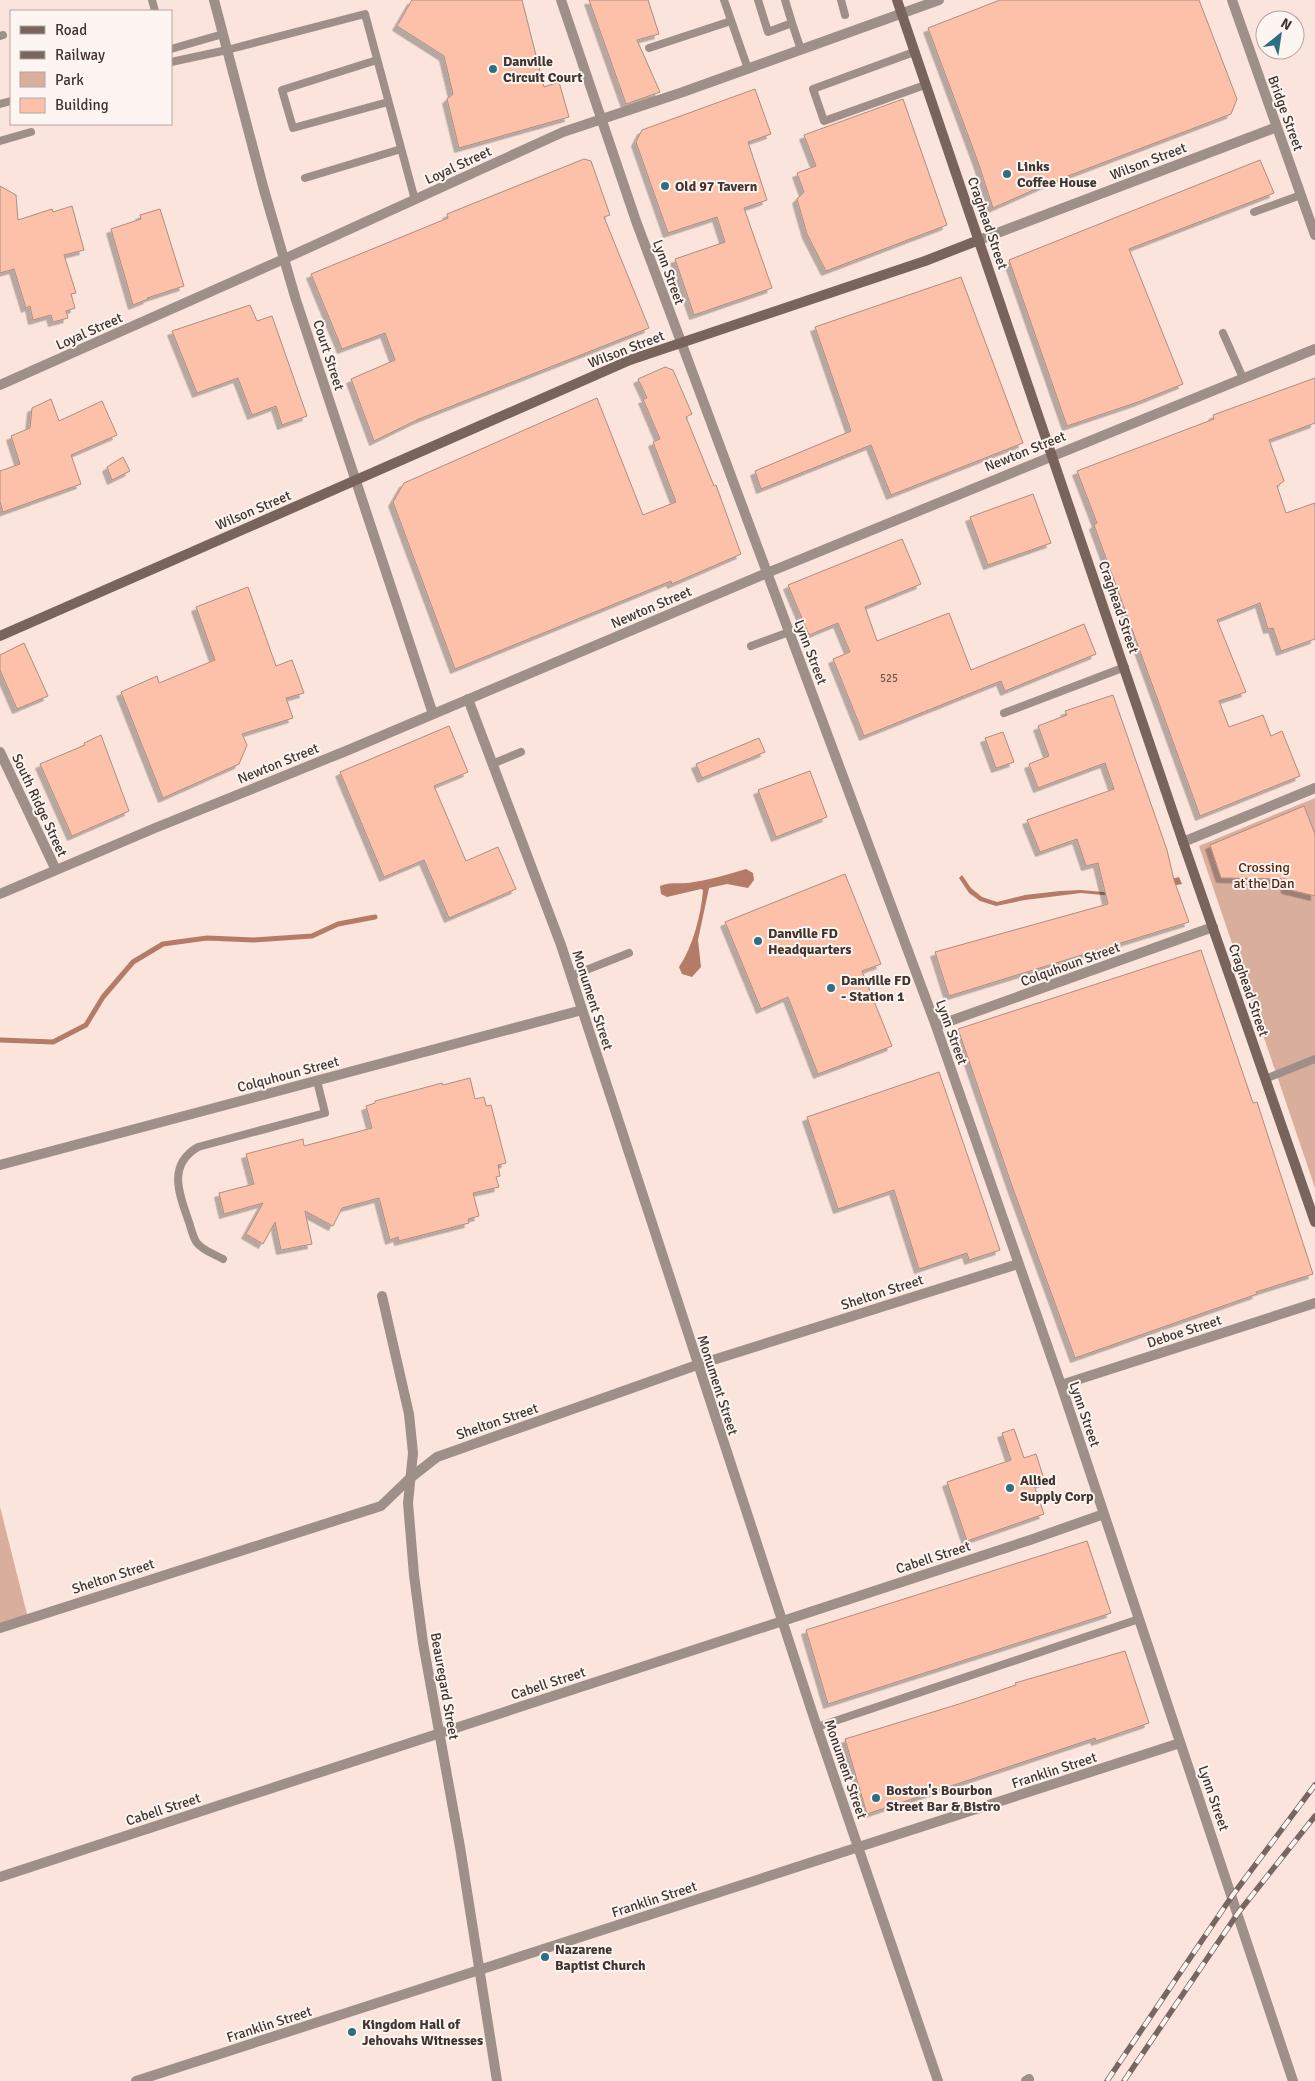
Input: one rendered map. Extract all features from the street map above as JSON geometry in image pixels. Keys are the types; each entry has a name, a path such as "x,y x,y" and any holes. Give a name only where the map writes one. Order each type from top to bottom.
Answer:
{"main road":[{"name":"Craghead Street","path":"896,0 1125,667 1183,842 1315,1222"},
{"name":"Wilson Street","path":"0,636 630,360 926,261 979,240"}],"street":[{"name":"Court Street","path":"214,0 284,259 355,481 433,714"},
{"name":"Lynn Street","path":"561,0 636,221 936,1026 1061,1386 1293,2081"},
{"name":"Loyal Street","path":"0,385 563,132 683,92 939,0"},
{"name":"Bridge Street","path":"1232,0 1315,235"},
{"name":"Wilson Street","path":"979,240 1277,127"},
{"name":"Newton Street","path":"0,894 767,573 1315,349"},
{"name":"Monument Street","path":"468,699 561,945 697,1366 817,1727 938,2081"},
{"name":"South Ridge Street","path":"0,752 56,870"},
{"path":"1183,842 1315,788"},
{"name":"Colquhoun Street","path":"936,1026 1213,927"},
{"name":"Colquhoun Street","path":"0,1165 582,1010"},
{"name":"Shelton Street","path":"0,1628 381,1506 409,1479 437,1457 697,1366 1018,1264"},
{"name":"Beauregard Street","path":"382,1296 410,1414 413,1453 408,1503 414,1575 497,2081"},
{"name":"Deboe Street","path":"1061,1386 1315,1303"},
{"name":"Cabell Street","path":"0,1877 1030,1540 1104,1514"},
{"name":"Franklin Street","path":"136,2081 1180,1743"}],"lane":[{"path":"724,0 748,69"},
{"path":"758,0 768,32 792,23"},
{"path":"785,0 802,50"},
{"path":"840,0 845,15"},
{"path":"172,62 227,50 365,14 415,200"},
{"path":"649,48 731,21"},
{"path":"172,50 223,34"},
{"path":"914,52 813,89 821,113 824,121 926,84"},
{"path":"377,60 282,90 293,128 388,102"},
{"path":"0,141 31,132"},
{"path":"305,178 401,149"},
{"path":"1254,212 1301,196"},
{"path":"1223,333 1243,378"},
{"path":"751,646 789,632"},
{"path":"1004,714 1125,667"},
{"path":"492,764 521,752"},
{"path":"571,976 629,954"},
{"path":"1265,1079 1315,1059"},
{"path":"224,1259 197,1244 179,1194 178,1168 182,1160 189,1152 198,1147 325,1113 318,1081"},
{"path":"817,1727 1139,1619"}],"green space":[{"name":"Crossing at the Dan","path":"1315,798 1315,1188 1199,846"},
{"path":"0,1507 28,1618 0,1627"}],"shaded area":[{"path":"746,869 753,873 754,880 748,888 727,884 709,888 698,940 701,967 692,977 682,974 679,967 688,950 695,930 703,890 667,897 661,894 660,886 688,883"},
{"path":"962,875 971,888 982,897 997,902 1025,895 1060,891 1081,890 1114,893 1179,877 1182,884 1115,896 1081,893 1025,900 996,906 980,901 969,893 959,878"}],"building":[{"name":"Danville Circuit Court","path":"412,0 522,0 544,87 559,82 569,117 459,148 447,99 453,94 444,56 397,26"},
{"path":"589,0 648,0 659,34 637,40 660,92 626,104"},
{"path":"1000,0 1199,0 1237,99 1231,114 1047,184 993,208 978,162 928,28"},
{"path":"755,89 771,134 748,142 767,200 744,208 772,288 694,315 675,259 725,242 717,217 668,233 636,142 642,130"},
{"path":"903,99 947,225 826,271 807,234 797,199 804,192 797,173 816,166 804,135"},
{"path":"584,159 591,161 610,215 604,217 649,328 419,419 374,441 351,379 395,360 385,333 342,349 311,274 448,218 447,214"},
{"path":"1260,160 1274,193 1129,249 1183,384 1138,402 1067,426 1009,260"},
{"path":"0,186 16,195 18,220 52,209 53,212 72,206 84,250 64,255 76,293 71,294 75,308 66,311 68,318 53,322 51,315 33,320 30,306 26,308 14,269 0,273"},
{"path":"160,209 184,286 147,298 133,305 111,229 141,219 140,215"},
{"path":"961,277 1023,443 891,495 871,445 761,489 755,471 851,431 815,327"},
{"path":"250,305 257,321 272,316 307,416 282,425 276,406 252,415 238,378 197,393 172,331"},
{"path":"665,367 673,370 692,414 686,417 714,486 716,485 741,554 672,584 671,581 455,669 393,502 404,483 597,398 643,515 676,502 653,442 660,439 643,399 647,398 638,379"},
{"path":"1315,378 1315,423 1269,440 1284,481 1277,486 1286,513 1315,503 1315,639 1281,651 1273,628 1268,629 1260,603 1217,620 1246,692 1219,701 1229,727 1263,715 1271,736 1282,731 1300,776 1200,816 1094,525 1097,523 1077,471 1214,419 1213,415"},
{"path":"51,399 59,421 102,401 117,435 71,455 81,484 3,512 0,502 0,471 20,464 11,436 30,428 32,408"},
{"path":"123,457 130,471 112,480 107,467"},
{"path":"1033,494 1051,543 988,565 970,517"},
{"path":"902,539 921,584 865,607 877,641 949,613 971,670 1084,624 1096,654 1005,691 1001,681 864,736 833,659 850,652 838,623 809,635 788,585"},
{"path":"248,587 276,666 292,660 304,693 286,698 293,718 242,734 247,745 239,764 163,798 121,692 157,676 159,683 215,660 196,607"},
{"path":"24,643 48,696 17,709 0,670 0,655"},
{"path":"1113,695 1167,850 1174,880 1189,922 949,996 935,952 1108,904 1098,863 1086,866 1077,839 1040,852 1027,820 1114,789 1105,763 1038,788 1029,764 1049,756 1038,726 1067,715 1065,711"},
{"path":"449,726 468,772 434,786 466,861 498,847 516,889 449,918 424,860 384,877 340,772"},
{"path":"1003,732 1014,762 996,768 985,738"},
{"path":"101,735 129,811 72,836 40,764 85,745 84,743"},
{"path":"759,738 765,752 702,778 696,764"},
{"path":"810,771 827,817 776,837 758,790"},
{"path":"1304,806 1315,834 1315,896 1286,889 1285,879 1221,878 1210,845"},
{"path":"845,874 881,964 862,971 892,1046 818,1074 788,997 761,1009 725,922"},
{"path":"1201,950 1253,1103 1257,1102 1313,1274 1256,1292 1257,1294 1075,1358 1012,1186 958,1029"},
{"path":"939,1072 1000,1250 969,1260 967,1253 919,1269 894,1190 838,1209 807,1117"},
{"path":"470,1078 475,1099 484,1097 486,1106 491,1105 506,1163 498,1165 500,1176 496,1177 499,1187 473,1193 479,1216 468,1219 469,1223 399,1241 398,1237 390,1240 379,1198 342,1208 333,1226 305,1211 312,1244 281,1250 275,1222 263,1244 246,1234 263,1203 224,1214 219,1193 254,1184 246,1154 303,1139 304,1146 372,1128 366,1106 375,1103 375,1101 442,1083 443,1085"},
{"path":"1014,1429 1024,1458 1036,1454 1045,1482 1034,1485 1044,1514 967,1541 947,1482 1011,1460 1002,1433"},
{"path":"1087,1541 1111,1613 828,1704 806,1630"},
{"path":"1125,1651 1149,1723 1096,1741 1095,1738 867,1814 845,1739 959,1704 1016,1685 1015,1683"}],"waterway":[{"path":"0,1040 53,1042 86,1025 103,997 133,962 163,944 207,938 254,940 312,936 338,924 375,917"}],"railway":[{"path":"1107,2081 1232,1896 1315,1785"},
{"path":"1124,2081 1238,1913 1315,1816"}],"place":[{"name":"Danville Circuit Court","path":"493,69"},
{"name":"Links Coffee House","path":"1007,174"},
{"name":"Old 97 Tavern","path":"665,186"},
{"name":"Danville FD Headquarters","path":"758,941"},
{"name":"Danville FD - Station 1","path":"831,988"},
{"name":"Allied Supply Corp","path":"1010,1488"},
{"name":"Boston's Bourbon Street Bar & Bistro","path":"876,1798"},
{"name":"Nazarene Baptist Church","path":"545,1957"},
{"name":"Kingdom Hall of Jehovahs Witnesses","path":"352,2032"}]}
